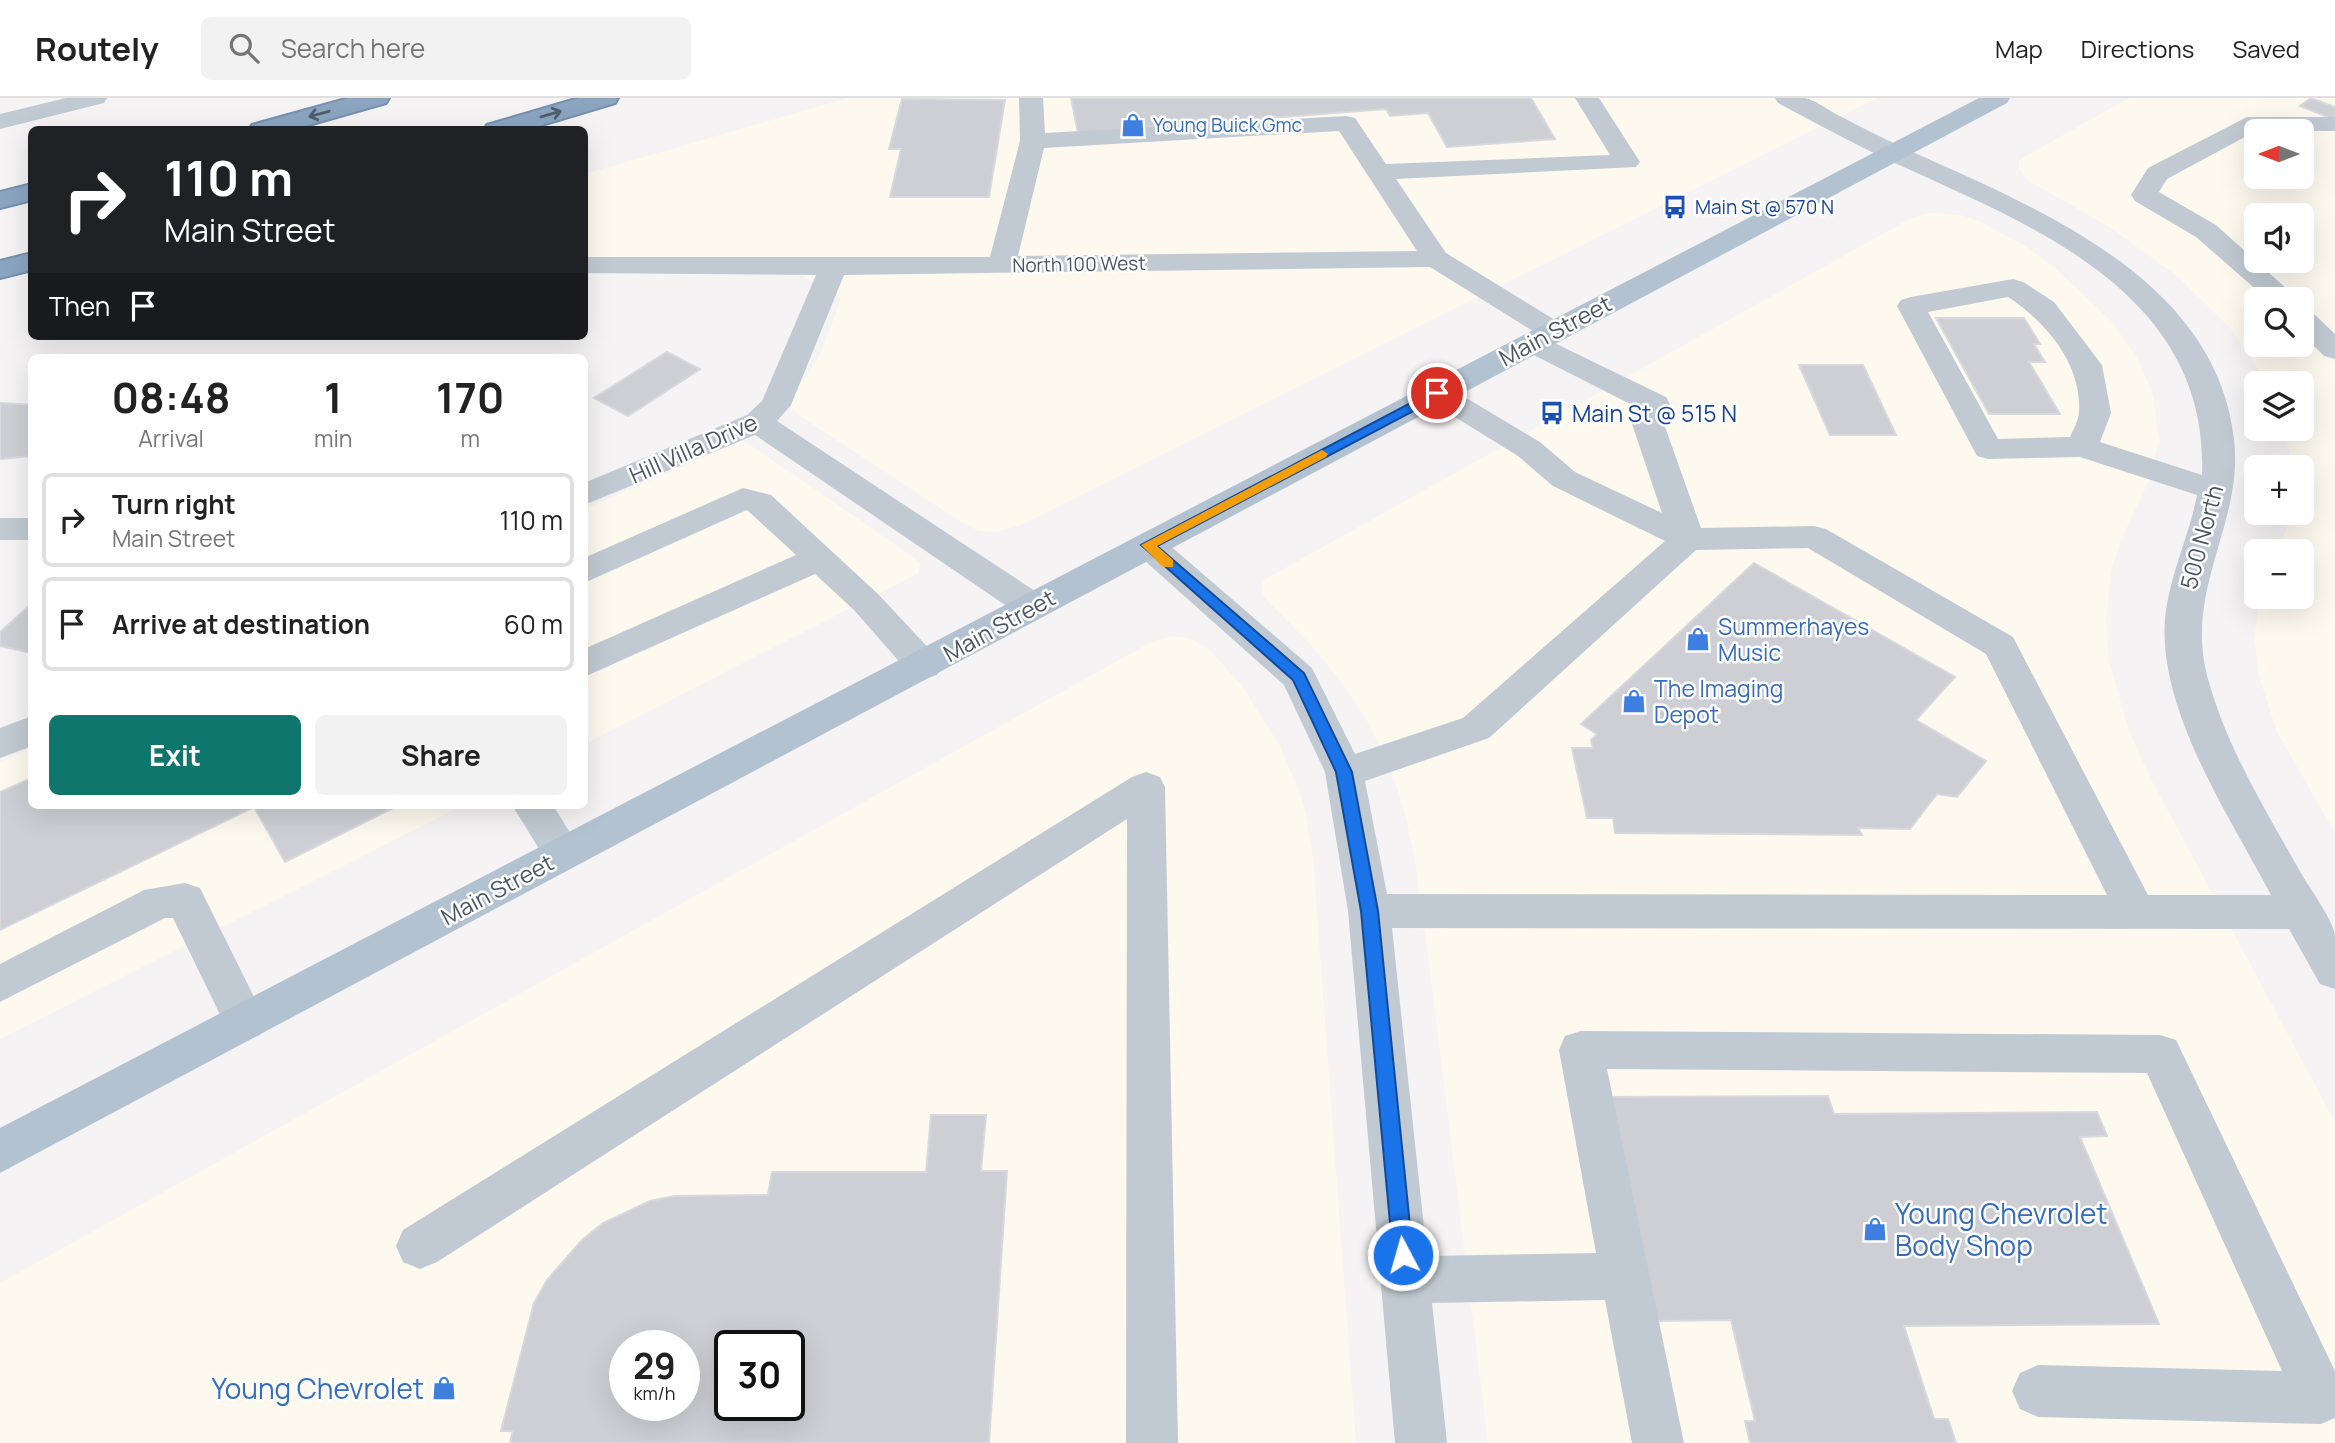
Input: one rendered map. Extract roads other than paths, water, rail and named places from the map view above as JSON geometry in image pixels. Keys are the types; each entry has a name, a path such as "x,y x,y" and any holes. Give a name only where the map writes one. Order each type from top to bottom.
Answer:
{"highway":[{"path":"276,126 377,98"},
{"path":"510,126 606,98"},
{"path":"0,200 28,193"},
{"path":"0,270 28,262"}],"main road":[{"name":"Main Street","path":"0,1152 1998,98"}],"street":[{"path":"0,122 95,98"},
{"path":"1002,264 1033,141 1031,98"},
{"path":"1379,172 1627,162 1587,98"},
{"name":"500 North","path":"1787,98 1894,153 2020,210 2104,263 2148,302 2190,351 2206,381 2217,425 2219,463 2215,490 2184,600 2184,652 2190,683 2215,748 2335,971"},
{"path":"1033,141 1346,124 1436,259 1542,337 1655,404 1648,424 1688,539"},
{"path":"2270,287 2206,231 2144,195 2157,174 2247,125 2335,124"},
{"name":"North 100 West","path":"588,265 833,267 1436,259"},
{"name":"Hill Villa Drive","path":"588,493 758,422 775,405 833,267"},
{"path":"2082,447 2095,413 2087,365 2045,307 2013,288 1910,306 1988,449 2082,447 2215,490"},
{"path":"2314,330 2335,351"},
{"path":"1437,393 1529,449 1564,479 1688,539 1814,537 2000,646 2136,912"},
{"path":"758,422 1032,606"},
{"path":"588,570 743,499 752,498 866,602 924,666"},
{"path":"0,529 28,529"},
{"path":"1344,772 1398,757 1476,728 1688,539"},
{"path":"1148,545 1299,677 1344,772 1369,911 1421,1443"},
{"path":"588,662 820,558"},
{"path":"0,744 28,732"},
{"path":"420,1245 1146,787 1152,1443"},
{"path":"535,809 563,854"},
{"path":"0,984 159,902 184,900 245,1022"},
{"path":"1369,911 2302,912"},
{"path":"1658,1443 1623,1276 1581,1050 2161,1054 2321,1398 2038,1391"},
{"path":"1406,1280 1623,1276"}],"place":[{"name":"Young Buick Gmc","path":"1133,125"},
{"name":"Main St @ 570 N","path":"1675,207"},
{"name":"Main St @ 515 N","path":"1552,413"},
{"name":"Summerhayes Music","path":"1698,639"},
{"name":"The Imaging Depot","path":"1634,701"},
{"name":"Young Chevrolet Body Shop","path":"1875,1229"},
{"name":"Young Chevrolet","path":"444,1388"}]}
